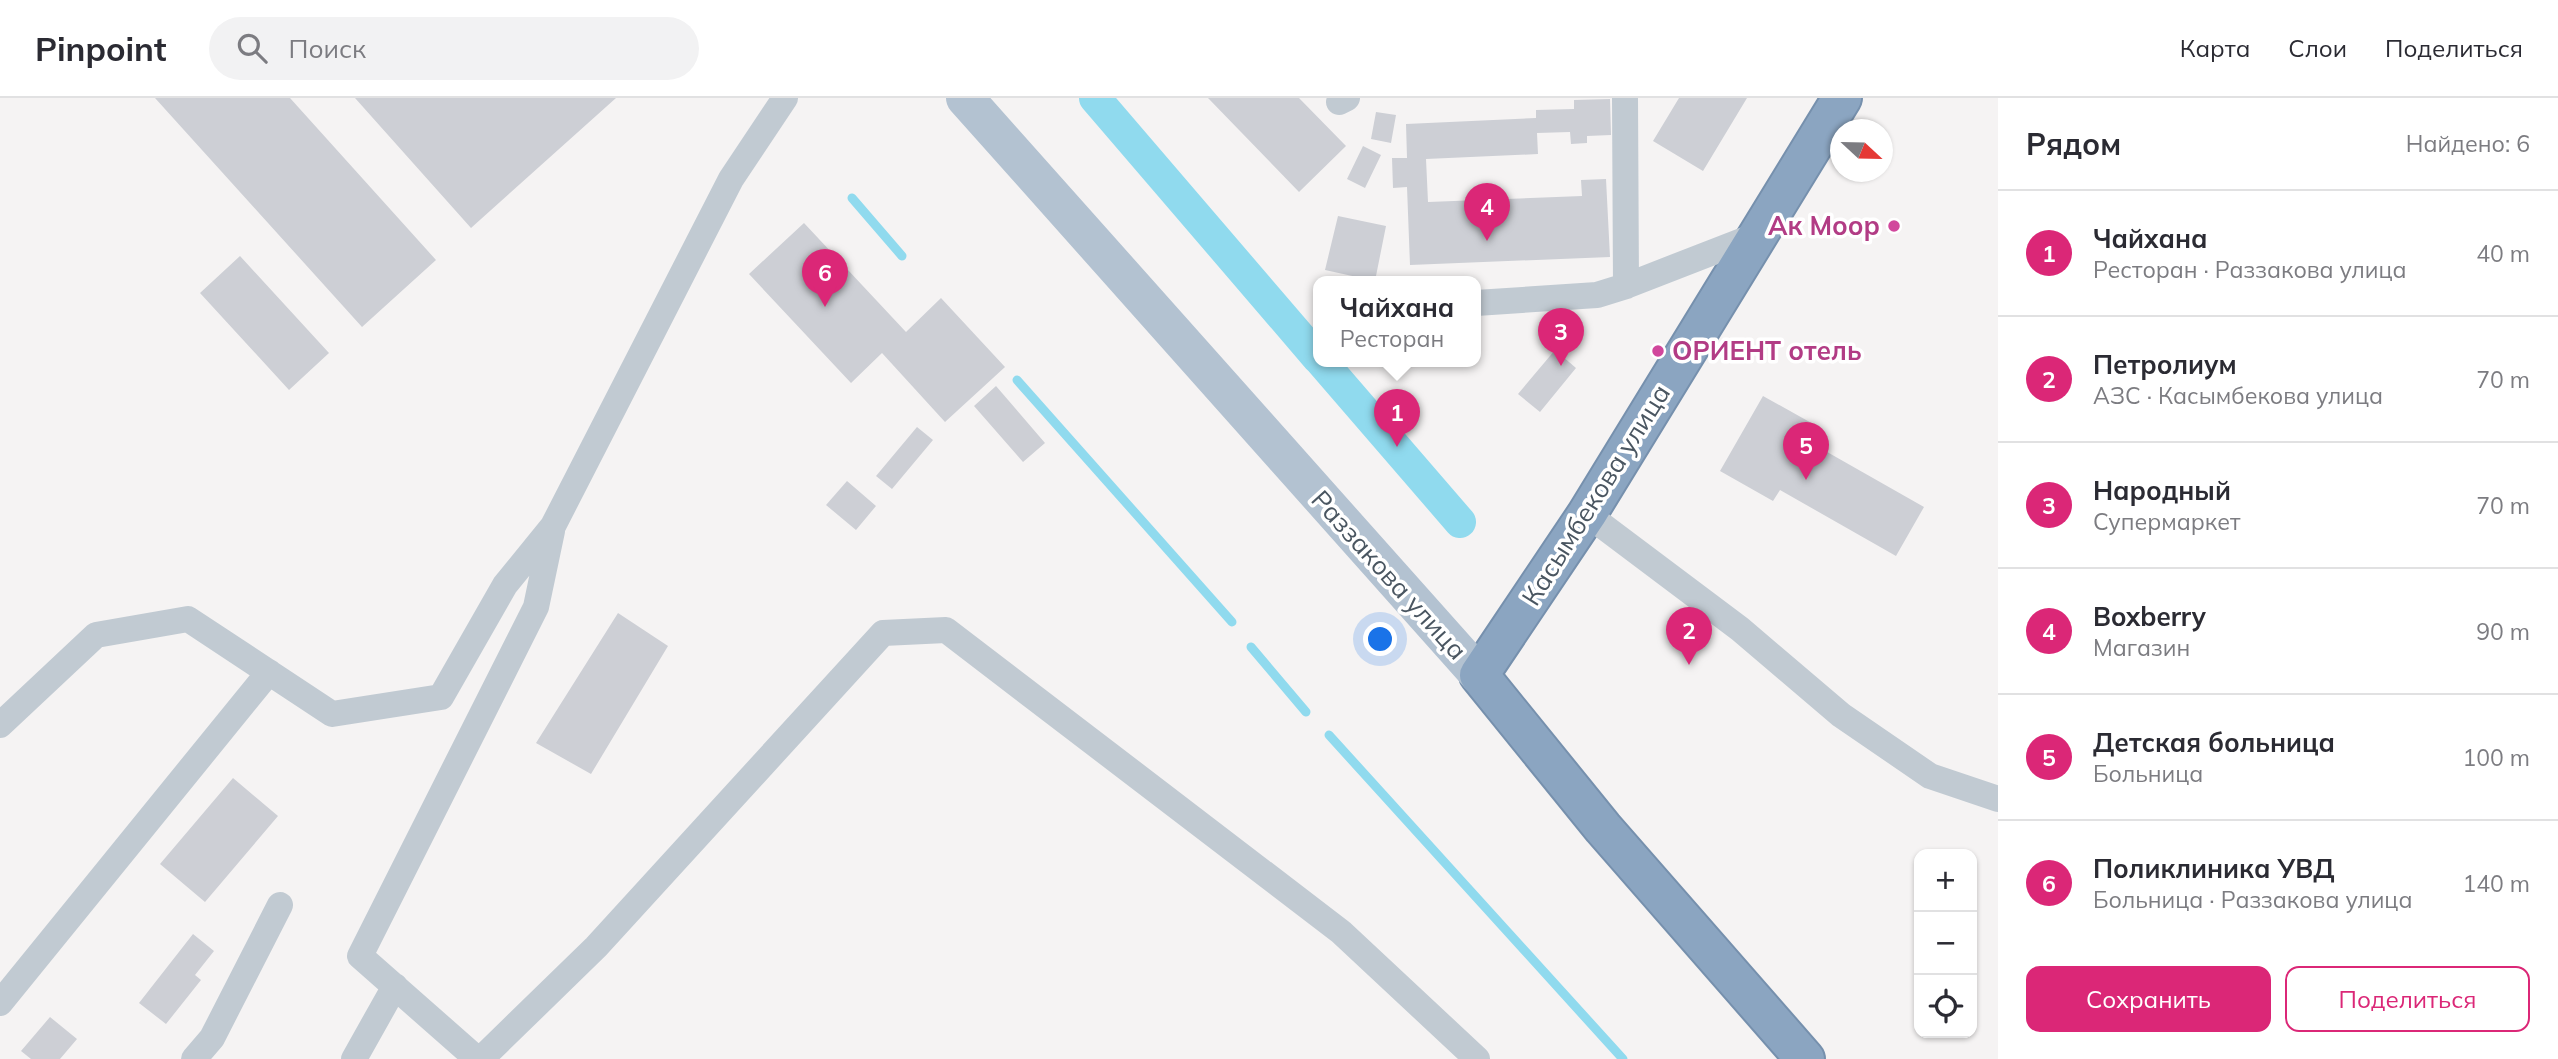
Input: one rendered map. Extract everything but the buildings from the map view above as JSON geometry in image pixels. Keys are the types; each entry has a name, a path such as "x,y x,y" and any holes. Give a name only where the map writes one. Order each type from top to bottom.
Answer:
{"highway":[{"name":"Касымбекова улица","path":"1479,675 1587,513 1842,98"},
{"name":"Раззакова улица","path":"1479,675 1603,828 1805,1059"}],"main road":[{"name":"Раззакова улица","path":"965,98 1479,675"}],"street":[{"path":"0,725 96,635 188,619 332,714 440,697 505,585 553,526 731,179 785,98"},
{"path":"1625,98 1626,286"},
{"path":"1481,303 1597,295 1757,235"},
{"path":"1587,513 1740,629 1841,715 1930,776 1998,799"},
{"path":"553,526 536,607 360,956 479,1059 597,947 883,632 946,630 1341,932 1478,1059"},
{"path":"0,1003 269,672"},
{"path":"194,1059 212,1038 280,905"},
{"path":"354,1059 395,986"}],"waterway":[{"path":"1095,98 1313,352"},
{"path":"852,198 902,256"},
{"path":"1326,367 1460,522"},
{"path":"1017,380 1232,622"},
{"path":"1251,647 1306,712"},
{"path":"1329,735 1623,1059"}],"place":[{"name":"Ак Моор","path":"1894,226"},
{"name":"Boxberry","path":"1487,241"},
{"name":"Поликлиника УВД","path":"825,307"},
{"name":"ОРИЕНТ отель","path":"1658,351"},
{"name":"Народный","path":"1561,366"},
{"name":"Чайхана","path":"1397,447"},
{"name":"Детская больница","path":"1806,480"},
{"name":"Петролиум","path":"1689,665"}]}
